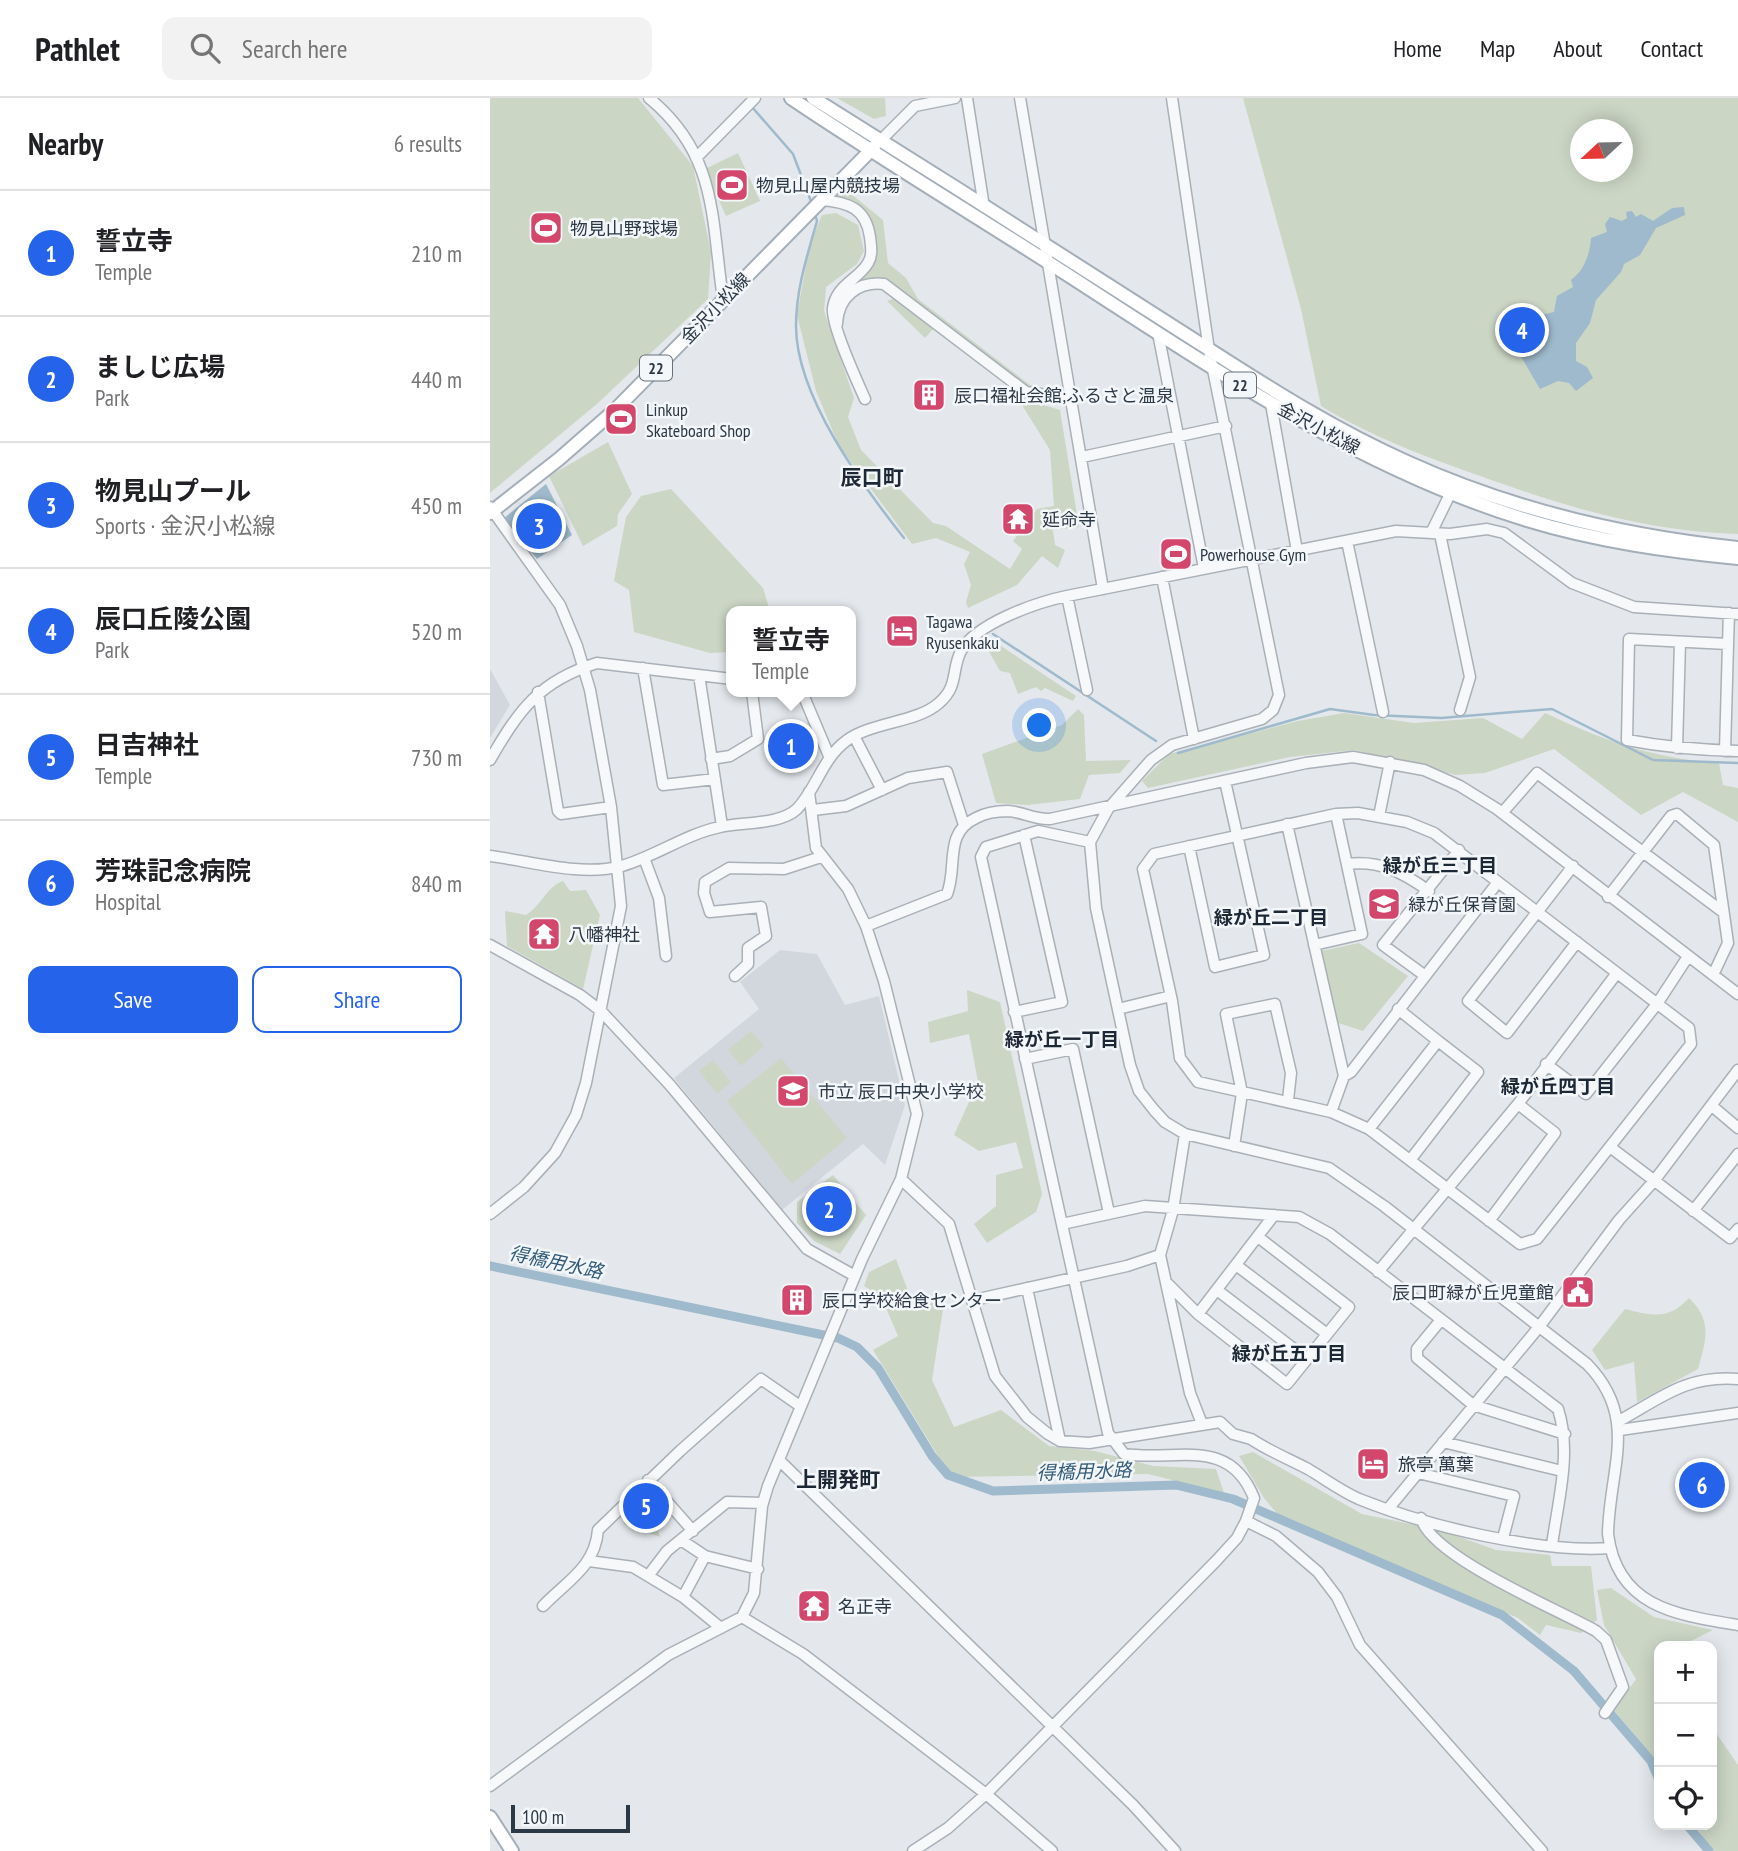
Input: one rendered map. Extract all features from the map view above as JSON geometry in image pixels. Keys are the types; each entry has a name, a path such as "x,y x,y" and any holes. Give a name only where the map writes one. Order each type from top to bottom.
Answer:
{"main road":[{"name":"金沢小松線","path":"791,98 1271,404 1419,480 1454,487 1587,525 1648,538 1738,548"},
{"name":"金沢小松線","path":"813,98 1311,413 1454,487 1529,521 1600,538 1738,558"},
{"name":"金沢小松線","path":"491,510 559,459 615,410 881,140"},
{"path":"490,1817 512,1851"}],"street":[{"path":"649,98 673,120 706,177 714,212 723,299"},
{"path":"881,140 915,102 955,98"},
{"path":"967,98 985,207"},
{"path":"1020,98 1103,589"},
{"path":"1172,98 1209,350 1279,695 1273,710 1262,719 1172,745 1151,761 1108,809 1090,842 1096,908 1139,1090 1165,1122 1185,1134 1329,1168 1413,1229 1598,1375 1608,1390 1619,1425 1609,1520 1610,1548 1621,1576 1649,1602 1662,1609 1738,1625"},
{"path":"696,158 754,99"},
{"path":"817,205 844,202 853,206 866,219 870,233 872,257 836,299 833,315 865,399"},
{"path":"837,324 840,306 856,289 865,284 884,284 1026,392 1070,399"},
{"path":"1158,333 1204,568"},
{"path":"1271,404 1297,551"},
{"path":"1082,457 1226,426"},
{"path":"1454,487 1436,533 1470,677 1460,710"},
{"path":"490,1214 524,1187 555,1153 571,1125 586,1083 618,934 621,906 611,807 584,667 560,605 491,510"},
{"path":"490,856 583,869 619,866 705,831 776,818 795,811 829,756 854,736 937,705 954,682 959,654 965,645 1022,610 1067,596 1396,531 1436,533 1487,529 1504,533 1572,583 1633,607 1733,613 1728,644 1725,751"},
{"path":"1348,541 1383,712"},
{"path":"1162,577 1194,739"},
{"path":"1067,596 1087,690"},
{"path":"1728,644 1629,639 1628,740 1677,748 1738,751"},
{"path":"1677,748 1680,642"},
{"path":"490,760 521,711 538,692 557,678 584,667 597,663 726,678"},
{"path":"643,668 663,785 715,779"},
{"path":"699,675 722,826"},
{"path":"538,692 558,811 561,814 611,807"},
{"path":"711,758 730,756 758,739 753,697"},
{"path":"804,697 829,756"},
{"path":"854,736 882,790"},
{"path":"866,926 947,894 954,843 964,825 994,812 1023,814 1039,820 1108,809 1306,763 1353,757 1390,762 1424,771 1460,786 1502,813 1573,866 1608,897 1738,995"},
{"path":"1379,816 1390,762"},
{"path":"814,810 846,806 908,778 947,772 964,825"},
{"path":"1502,813 1537,773 1723,912"},
{"path":"1189,846 1215,967 1264,955 1225,781"},
{"path":"490,1786 668,1655 742,1617 754,1593 763,1503 800,1406 882,1212 901,1178 916,1114 884,981 866,926 848,890 821,857 813,835 814,810 809,792"},
{"path":"1314,945 1362,934 1336,814"},
{"path":"1336,814 1379,816 1434,833 1689,1028 1691,1044 1537,1240 1520,1244 1369,1129 1331,1112 1288,1100 1242,1093 1198,1082 1180,1058 1171,996 1143,869 1154,854 1336,814"},
{"path":"1608,897 1671,816 1677,814 1714,845 1728,943 1713,975"},
{"path":"1287,824 1344,1076 1331,1112"},
{"path":"913,1851 948,1828 986,1794 1228,1549 1248,1517 1254,1498 1239,1472 1219,1458 1124,1454 1112,1440 1103,1412 981,857 986,848 1038,831 1090,842"},
{"path":"1014,1012 1062,1002 1024,835"},
{"path":"1424,975 1383,945 1429,891 1459,850"},
{"path":"735,976 748,964 748,948 766,936 761,907 710,912 704,893 705,882 729,868 784,869 821,857"},
{"path":"644,858 659,898 666,956"},
{"path":"1347,864 1367,862 1398,870 1429,891"},
{"path":"1573,866 1468,1001 1507,1033 1577,942"},
{"path":"1344,1076 1351,1072 1498,882"},
{"path":"490,945 580,995 601,1011 670,1085 807,1249 855,1276"},
{"path":"1546,1064 1586,1094 1657,1004 1687,958"},
{"path":"1378,1272 1518,1104 1617,973"},
{"path":"1118,1009 1171,996"},
{"path":"1234,1146 1242,1093 1226,1014 1275,1004 1291,1073 1288,1100"},
{"path":"1398,1009 1478,1072 1411,1159"},
{"path":"1369,1129 1438,1041"},
{"path":"1025,1059 1073,1049 1109,1213"},
{"path":"1388,1508 1539,1327 1619,1220 1654,1181 1738,1070"},
{"path":"1489,1221 1555,1133 1518,1104"},
{"path":"1712,1106 1738,1128"},
{"path":"1185,1134 1172,1210 1160,1255 1190,1393 1202,1424"},
{"path":"1610,1147 1730,1238 1738,1229"},
{"path":"1693,1211 1738,1154"},
{"path":"901,1178 949,1224 995,1376 1027,1417 1060,1441 1112,1440 1220,1422 1233,1434 1251,1439 1357,1498 1421,1518 1503,1538 1579,1550 1610,1548"},
{"path":"1062,1224 1145,1206 1299,1217 1312,1223 1558,1409 1565,1434 1552,1545"},
{"path":"1198,1314 1274,1215"},
{"path":"1166,1282 1198,1314 1287,1384 1349,1307 1258,1237"},
{"path":"974,1300 1074,1278 1160,1255"},
{"path":"1236,1265 1327,1334"},
{"path":"1027,1288 1060,1441"},
{"path":"1217,1290 1307,1359"},
{"path":"1440,1321 1417,1349 1417,1357 1473,1405 1565,1434"},
{"path":"1619,1425 1672,1390 1702,1378 1738,1379"},
{"path":"543,1606 589,1561 596,1550 597,1530 648,1480 761,1379 800,1406"},
{"path":"1619,1425 1738,1413"},
{"path":"1443,1442 1562,1471"},
{"path":"779,1460 1133,1805 1175,1851"},
{"path":"1418,1473 1514,1496 1503,1538"},
{"path":"648,1480 694,1531"},
{"path":"648,1576 667,1551 727,1502 763,1503"},
{"path":"1248,1517 1276,1536 1323,1577 1337,1597 1360,1645 1542,1851"},
{"path":"1421,1518 1424,1528 1442,1546 1544,1606 1588,1626 1606,1640 1623,1687 1605,1713"},
{"path":"681,1540 705,1556 758,1569"},
{"path":"683,1597 705,1556"},
{"path":"589,1561 634,1567 683,1597 721,1628"},
{"path":"742,1617 803,1654 986,1794 1052,1851"}],"shaded area":[{"path":"490,669 510,705 490,738"},
{"name":"市立 辰口中央小学校","path":"780,950 817,954 845,1005 879,996 905,1105 885,1165 863,1144 782,1210 674,1078 759,1009 740,982"}],"green space":[{"path":"490,98 638,98 693,166 711,252 708,299 598,403 490,493"},
{"path":"837,98 885,98 886,116 874,119"},
{"path":"1243,98 1738,98 1738,534 1648,524 1560,503 1433,459 1387,440 1321,406 1301,309"},
{"name":"物見山屋内競技場","path":"738,153 760,201 726,216 705,169"},
{"path":"840,185 883,220 888,263 906,278 918,299 1030,385 1053,390 1047,392 1024,386 908,301 888,283 874,280 846,282 870,266 866,215 850,201 828,195"},
{"path":"836,213 858,225 864,251 857,264 826,287 824,311 854,398 848,417 861,450 933,523 946,526 1010,569 1022,549 1013,541 1037,509 1054,506 1050,450 1017,397 1060,410 1079,527 1053,530 1055,545 1065,550 1058,568 1042,556 1017,585 968,608 966,602 971,585 964,564 970,552 936,538 912,544 839,446 816,391 797,315 810,243 822,215"},
{"path":"895,298 934,328 925,338 887,301"},
{"path":"608,442 632,494 618,514 617,526 583,546 549,476"},
{"path":"671,489 763,588 768,606 726,606 726,652 710,653 634,632 629,590 614,581 626,517 641,496"},
{"path":"992,640 1076,696 1073,701 1045,688 1041,691 1036,687 1018,694 1010,673 1000,671 987,648"},
{"path":"1078,709 1084,715 1086,761 1131,760 1120,773 1089,775 1080,799 1028,805 996,803 982,754 1062,725"},
{"path":"1344,713 1414,723 1483,718 1522,739 1545,713 1629,747 1694,761 1719,763 1723,785 1738,788 1738,822 1683,792 1641,815 1554,749 1485,773 1456,775 1354,750 1290,757 1148,788 1142,781 1169,754 1298,721"},
{"path":"563,881 570,891 586,890 600,915 583,989 507,946 505,911 526,915 552,887"},
{"path":"1359,943 1408,976 1363,1031 1332,1021 1321,951"},
{"path":"967,990 1000,1002 1042,1194 1036,1212 987,1243 974,1224 996,1206 996,1175 1023,1168 1016,1142 979,1151 954,1135 978,1082 969,1034 930,1043 928,1022 968,1011"},
{"path":"751,1031 764,1046 741,1066 728,1050"},
{"path":"781,1058 847,1138 792,1184 727,1101"},
{"path":"713,1060 731,1082 717,1094 699,1071"},
{"path":"833,1175 866,1215 840,1254 814,1241 797,1223 797,1202"},
{"path":"896,1259 911,1299 944,1303 932,1380 954,1427 1001,1410 1049,1446 1095,1451 1153,1466 1216,1469 1224,1493 1148,1474 951,1477 873,1350 898,1336 881,1296 864,1286 869,1272"},
{"path":"1689,1298 1697,1306 1705,1323 1705,1340 1698,1369 1637,1402 1634,1362 1605,1370 1592,1350 1625,1309 1652,1314 1667,1313"},
{"path":"1253,1452 1362,1514 1440,1530 1496,1550 1550,1555 1552,1566 1591,1566 1597,1620 1581,1633 1546,1625 1540,1635 1518,1618 1280,1517 1264,1498 1239,1456"},
{"path":"645,1487 672,1513 670,1521 644,1496 635,1506 656,1524 660,1537 624,1524 622,1511"},
{"path":"1611,1588 1654,1617 1713,1630 1691,1641 1654,1641 1654,1758 1614,1710 1636,1679 1604,1625 1597,1590"},
{"path":"1717,1734 1738,1765 1738,1851 1712,1851 1698,1830 1717,1830"}],"water":[{"path":"1684,207 1685,215 1656,228 1640,255 1624,264 1621,272 1596,300 1590,323 1576,343 1576,361 1587,367 1593,378 1576,391 1569,383 1558,381 1540,389 1502,324 1554,312 1557,296 1573,287 1571,280 1586,262 1591,238 1607,232 1605,224 1610,217 1622,221 1627,218 1626,212 1632,211 1636,217 1641,214 1653,221 1672,208"},
{"path":"546,484 572,535 537,559 504,518"}],"waterway":[{"path":"752,107 793,154 812,204"},
{"path":"815,214 817,221 798,299 796,326 799,353 807,381 834,438 869,492 904,538"},
{"path":"993,634 1156,741"},
{"path":"1178,753 1330,709 1374,715 1441,718 1552,709 1653,760 1738,763"},
{"name":"得橋用水路","path":"490,1266 838,1338 857,1347 878,1368 932,1456 948,1475 993,1491 1176,1485 1233,1499 1502,1615 1574,1671 1651,1761 1654,1768"},
{"name":"得橋用水路","path":"1691,1830 1709,1851"}],"place":[{"name":"物見山屋内競技場","path":"732,185"},
{"name":"物見山野球場","path":"546,228"},
{"name":"辰口丘陵公園","path":"1522,330"},
{"name":"辰口福祉会館;ふるさと温泉","path":"929,395"},
{"name":"Linkup Skateboard Shop","path":"621,419"},
{"name":"延命寺","path":"1018,519"},
{"name":"物見山プール","path":"539,526"},
{"name":"Powerhouse Gym","path":"1176,554"},
{"name":"Tagawa Ryusenkaku","path":"902,631"},
{"name":"誓立寺","path":"791,746"},
{"name":"緑が丘保育園","path":"1384,904"},
{"name":"八幡神社","path":"544,934"},
{"name":"市立 辰口中央小学校","path":"793,1091"},
{"name":"ましじ広場","path":"829,1209"},
{"name":"辰口町緑が丘児童館","path":"1578,1292"},
{"name":"辰口学校給食センター","path":"797,1300"},
{"name":"旅亭 萬葉","path":"1373,1464"},
{"name":"芳珠記念病院","path":"1702,1485"},
{"name":"日吉神社","path":"646,1506"},
{"name":"名正寺","path":"814,1606"}],"district":[{"name":"辰口町","path":"872,477"},
{"name":"緑が丘三丁目","path":"1440,865"},
{"name":"緑が丘二丁目","path":"1271,917"},
{"name":"緑が丘一丁目","path":"1062,1039"},
{"name":"緑が丘四丁目","path":"1558,1086"},
{"name":"緑が丘五丁目","path":"1289,1353"},
{"name":"上開発町","path":"838,1479"}]}
